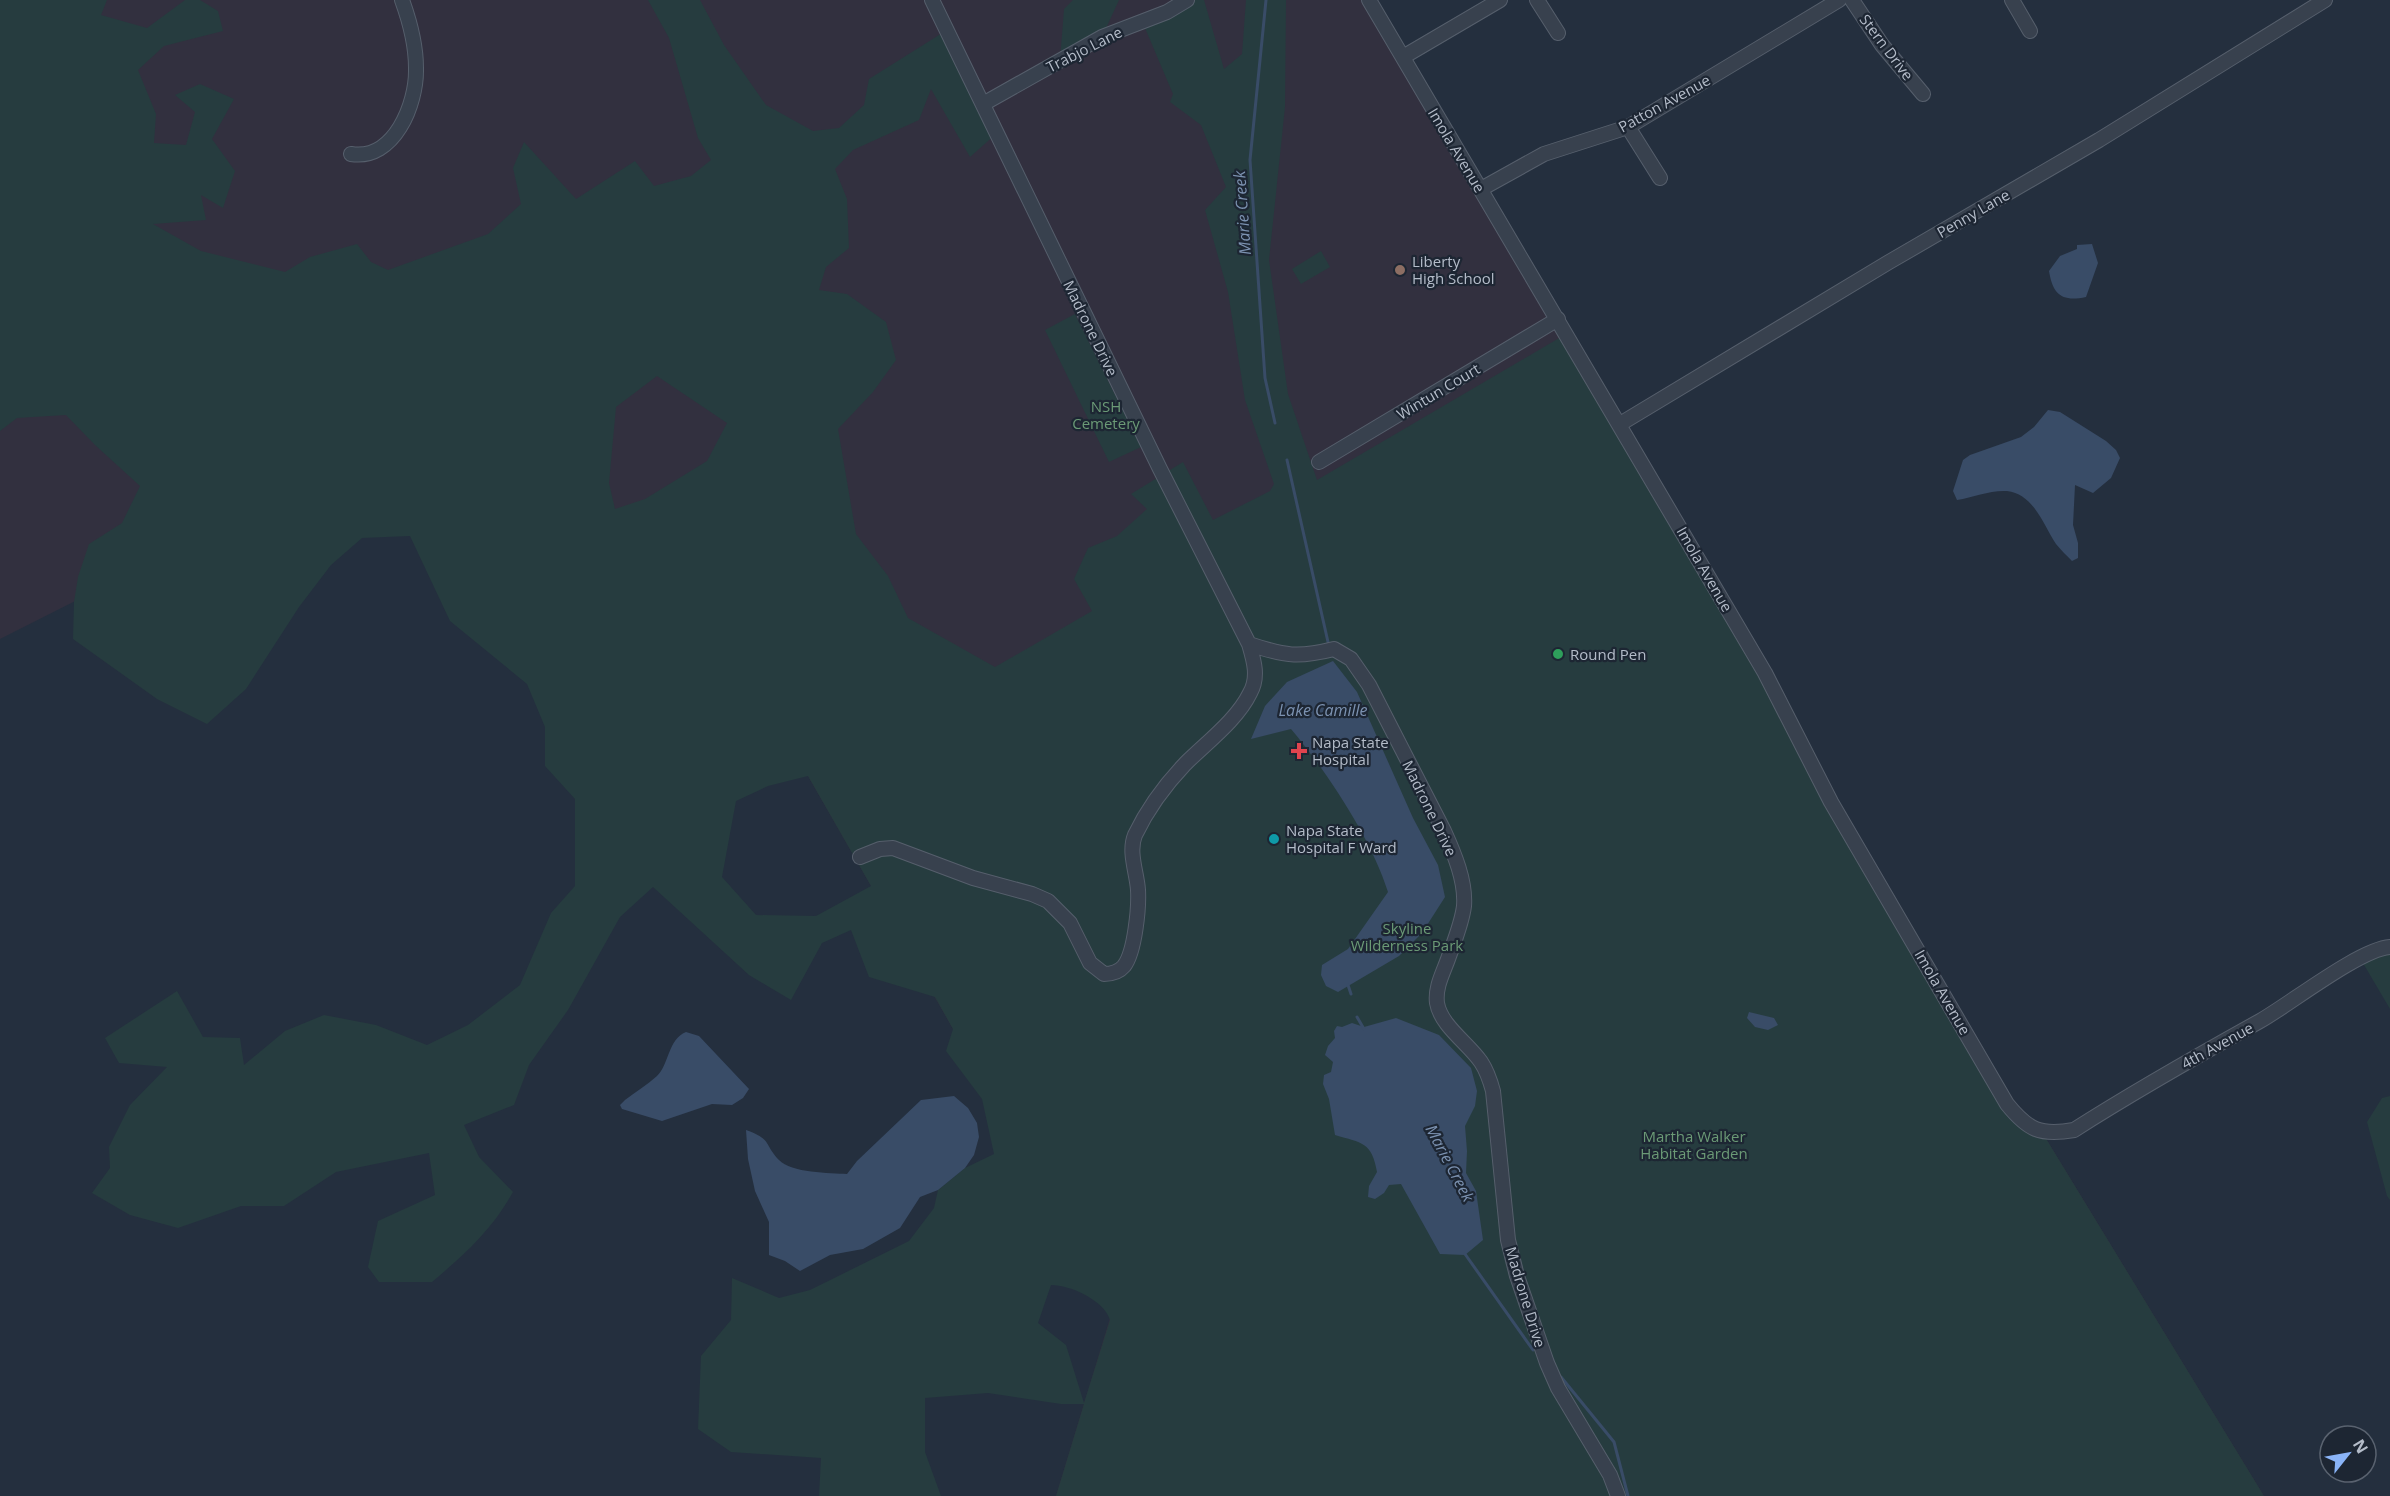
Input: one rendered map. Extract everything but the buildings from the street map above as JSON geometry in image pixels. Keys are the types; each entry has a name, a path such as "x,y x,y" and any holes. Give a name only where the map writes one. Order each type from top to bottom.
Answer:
{"street":[{"path":"351,154 369,153 391,140 400,127 409,106 416,67 412,38 402,0"},
{"name":"Madrone Drive","path":"932,0 1160,469 1250,644 1286,656 1334,649 1351,658 1369,685 1454,853 1463,889 1464,905 1454,942 1437,989 1437,1005 1443,1018 1489,1075 1493,1091 1508,1240 1517,1276 1558,1388 1610,1475 1618,1496"},
{"name":"Trabjo Lane","path":"983,104 1102,37 1167,12 1187,0"},
{"name":"Imola Avenue","path":"1369,0 1765,672 1831,802 2007,1104 2019,1118 2042,1132"},
{"path":"1403,57 1500,0"},
{"path":"1537,0 1558,33"},
{"name":"Patton Avenue","path":"1481,189 1544,154 1628,127 1839,0"},
{"name":"Stern Drive","path":"1852,0 1882,45 1923,94"},
{"path":"2012,0 2030,31"},
{"name":"Penny Lane","path":"1620,424 1889,262 2099,140 2325,0"},
{"path":"1628,127 1660,178"},
{"name":"Wintun Court","path":"1318,462 1558,319"},
{"path":"860,857 880,849 893,848 973,878 1043,898 1055,906 1070,923 1095,968 1104,974 1115,973 1125,965 1136,922 1138,892 1133,860 1134,837 1149,811 1184,765 1226,723 1250,694 1256,671 1250,644"},
{"name":"4th Avenue","path":"2042,1132 2074,1130 2220,1042 2260,1021 2360,958 2390,947"}],"shaded area":[{"name":"Napa State Hospital","path":"0,0 1369,0 2007,1104 2042,1132 2264,1496 1056,1496 1113,1308 808,776 615,545 519,377 0,639"}],"green space":[{"name":"Napa State Hospital","path":"0,0 107,0 101,15 147,28 185,0 200,0 218,11 223,31 164,46 138,70 156,114 154,143 186,145 195,112 175,95 200,84 234,99 212,139 235,171 223,208 201,195 206,220 153,224 201,251 285,272 310,257 357,244 371,262 388,270 488,234 521,204 513,168 524,142 576,199 635,161 654,186 691,176 711,160 698,138 669,38 648,0 700,0 724,45 766,105 813,131 839,128 864,105 869,79 947,30 997,133 970,157 931,89 919,120 853,150 835,169 847,199 849,248 826,267 819,290 847,294 886,322 896,360 873,392 838,429 856,534 888,576 908,618 995,667 1092,611 1074,579 1088,548 1117,536 1147,509 1131,494 1183,462 1213,520 1270,491 1274,484 1245,400 1228,292 1205,210 1226,187 1201,125 1170,102 1173,94 1142,21 1187,0 1204,0 1224,69 1242,54 1246,0 1286,0 1285,107 1269,260 1288,394 1317,480 1566,334 2007,1104 2042,1132 2264,1496 1056,1496 1084,1404 1061,1404 988,1393 925,1398 925,1452 941,1496 819,1496 821,1458 731,1452 698,1429 701,1356 731,1320 732,1278 779,1298 810,1290 909,1241 934,1208 938,1190 965,1168 994,1154 982,1099 946,1051 953,1029 935,997 869,977 851,930 822,943 791,1000 749,975 653,887 620,917 568,1010 529,1065 514,1105 464,1125 479,1157 513,1192 505,1206 477,1241 432,1282 379,1282 368,1267 378,1221 435,1195 429,1153 336,1172 284,1206 241,1206 178,1228 130,1215 92,1193 110,1168 109,1147 130,1105 167,1067 119,1063 105,1038 177,991 203,1037 240,1038 244,1065 285,1031 324,1015 376,1025 427,1045 468,1025 520,985 551,913 575,886 575,799 545,766 545,727 527,684 450,621 410,536 362,538 331,565 299,607 246,689 207,724 157,699 73,639 74,602 78,577 89,544 122,523 140,486 66,415 17,418 0,431","holes":["657,376 727,423 707,461 645,499 615,509 609,483 616,407","808,776 871,886 816,916 756,915 722,877 736,801 768,786","1051,1285 1085,1295 1094,1300 1107,1313 1110,1320 1084,1403 1066,1345 1038,1323"]},
{"path":"1073,0 1119,0 1102,37 1060,60 1064,9"},
{"path":"1321,251 1330,267 1301,284 1292,269"},
{"name":"NSH Cemetery","path":"1075,314 1141,447 1109,462 1045,330"},
{"path":"2390,947 2390,1009 2360,958"},
{"path":"2390,1096 2390,1200 2367,1122 2382,1098"}],"water":[{"path":"2092,244 2098,263 2086,297 2071,298 2060,295 2053,286 2049,271 2060,256 2077,249 2077,245"},
{"path":"2048,410 2060,412 2106,441 2116,450 2120,458 2111,478 2093,493 2075,485 2073,525 2078,543 2078,558 2072,561 2056,544 2031,504 2016,493 2001,491 1957,500 1953,491 1963,460 1970,455 2021,437 2034,427"},
{"name":"Lake Camille","path":"1333,661 1357,692 1413,818 1438,865 1445,897 1422,933 1399,956 1338,992 1326,986 1321,975 1322,965 1348,949 1388,892 1371,850 1347,806 1291,729 1251,739 1265,706 1287,682"},
{"path":"1749,1012 1774,1018 1778,1025 1768,1030 1755,1027 1747,1018"},
{"path":"1396,1018 1439,1035 1471,1068 1477,1091 1475,1106 1465,1126 1466,1173 1476,1191 1483,1240 1465,1255 1440,1254 1401,1184 1389,1185 1384,1193 1375,1199 1368,1197 1369,1186 1377,1172 1369,1149 1359,1142 1335,1135 1329,1099 1323,1084 1324,1075 1331,1072 1333,1062 1325,1055 1328,1046 1335,1038 1334,1031 1337,1026 1342,1027 1352,1023 1364,1027"},
{"path":"686,1032 699,1036 749,1089 743,1098 732,1105 712,1104 662,1121 622,1109 620,1105 625,1100 657,1076 672,1046 680,1035"},
{"path":"954,1096 968,1108 977,1123 979,1137 974,1155 965,1168 938,1190 920,1197 900,1228 863,1249 830,1255 800,1271 785,1261 769,1255 769,1222 755,1191 748,1159 746,1130 764,1139 779,1160 792,1168 811,1172 847,1174 857,1161 921,1100"}],"waterway":[{"name":"Marie Creek","path":"1266,0 1250,160 1265,378 1275,423"},
{"name":"Marie Creek","path":"1287,460 1328,642"},
{"name":"Marie Creek","path":"1348,985 1351,994"},
{"name":"Marie Creek","path":"1357,1017 1364,1029"},
{"name":"Marie Creek","path":"1465,1254 1533,1350"},
{"name":"Marie Creek","path":"1561,1377 1614,1442 1628,1496"}],"place":[{"name":"Liberty High School","path":"1400,270"},
{"name":"Round Pen","path":"1558,654"},
{"name":"Napa State Hospital","path":"1299,751"},
{"name":"Napa State Hospital F Ward","path":"1274,839"}],"park label":[{"name":"Skyline Wilderness Park","path":"1407,936"},
{"name":"Martha Walker Habitat Garden","path":"1694,1144"}]}
